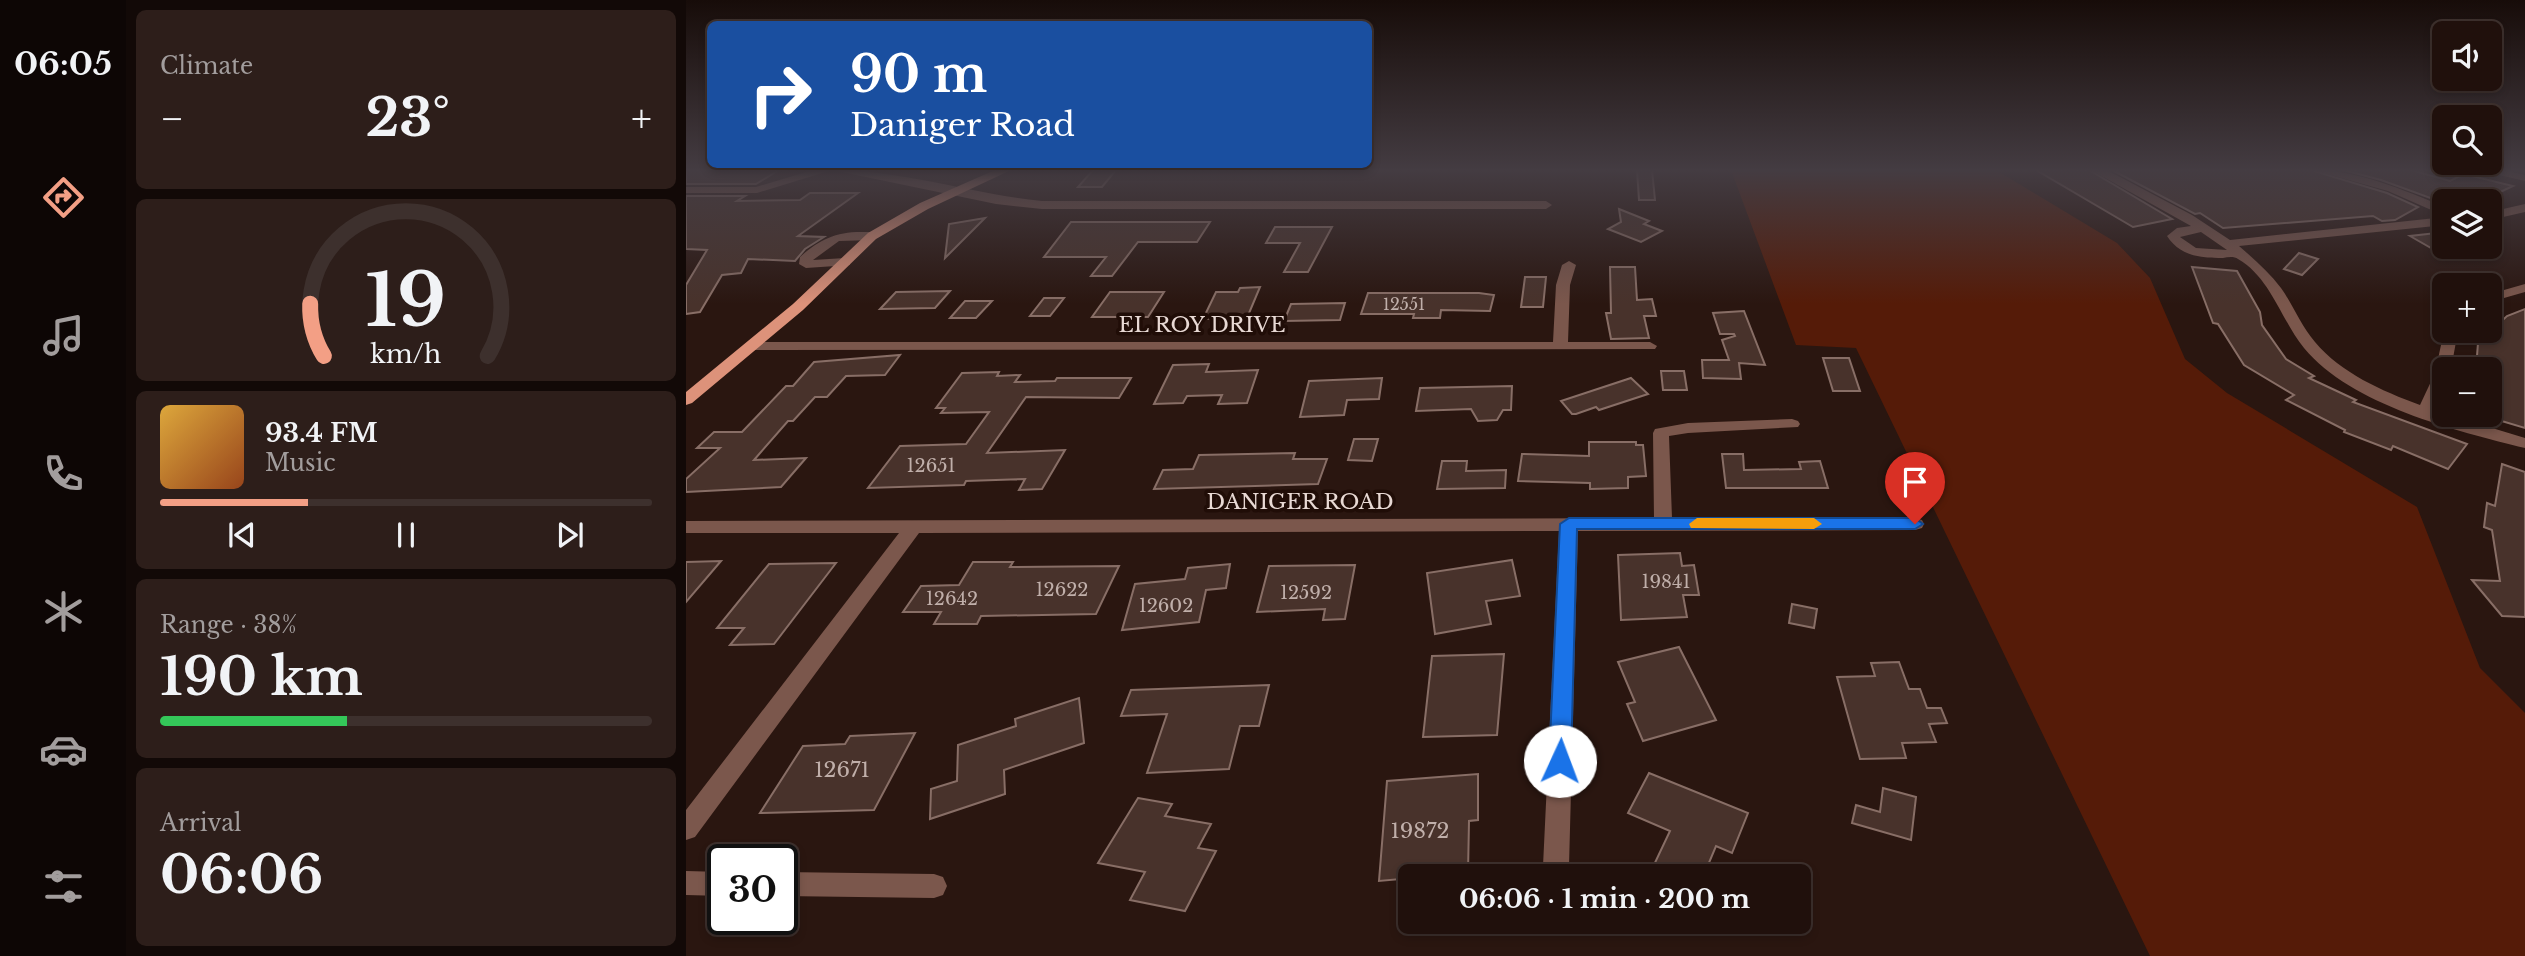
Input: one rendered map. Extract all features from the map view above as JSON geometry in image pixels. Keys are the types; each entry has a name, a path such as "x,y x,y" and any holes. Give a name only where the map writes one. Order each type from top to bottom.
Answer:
{"main road":[{"path":"686,400 753,346 872,236 909,215"}],"street":[{"path":"2176,215 2231,249 2266,279 2300,335 2327,363 2370,388 2425,411 2525,443"},
{"path":"2200,228 2181,231 2173,236 2182,247 2211,255 2231,249 2432,223"},
{"path":"845,261 806,264 805,260 816,249 840,235 872,236"},
{"path":"1560,346 1563,285 1569,265"},
{"path":"2502,295 2525,288"},
{"path":"2425,411 2443,373 2449,343"},
{"name":"EL ROY DRIVE","path":"753,346 1650,346"},
{"path":"1663,524 1661,433 1688,428 1792,424"},
{"path":"1556,864 1569,524"},
{"name":"DANIGER ROAD","path":"686,527 1915,524"},
{"path":"686,829 913,527"},
{"path":"686,883 707,884"},
{"path":"798,884 934,886"}],"shaded area":[{"path":"1748,215 2070,215 2117,243 2150,278 2185,359 2227,393 2417,507 2480,668 2525,713 2525,956 2150,956 1856,348 1796,345"}],"building":[{"path":"686,215 828,215 798,236 824,237 805,249 795,261 748,259 741,273 722,275 700,312 686,314 686,285 707,250 686,249"},
{"path":"1620,215 1633,215 1649,221 1644,224 1662,231 1641,242 1608,229 1621,222"},
{"path":"2112,215 2165,215 2172,219 2133,227"},
{"path":"2202,215 2405,215 2395,220 2382,221 2373,216 2223,228"},
{"path":"985,218 945,258 949,224"},
{"path":"1071,222 1210,222 1197,242 1138,242 1112,276 1091,276 1106,257 1044,257"},
{"path":"1275,227 1332,227 1308,272 1284,272 1300,243 1266,243"},
{"path":"2432,233 2432,249 2410,236"},
{"path":"2299,253 2318,259 2302,275 2284,269"},
{"path":"1610,267 1635,267 1637,300 1652,299 1656,316 1644,316 1649,338 1611,339 1606,313 1611,313"},
{"path":"2192,267 2237,271 2260,312 2262,325 2286,359 2314,376 2309,378 2356,400 2353,402 2467,444 2448,469 2393,446 2391,450 2344,432 2345,430 2286,400 2294,395 2244,365 2218,324 2213,323"},
{"path":"1525,277 1546,277 1543,307 1521,307"},
{"path":"1260,287 1247,318 1203,319 1216,292 1238,292 1240,288"},
{"path":"950,291 935,308 880,309 896,292"},
{"path":"1110,292 1164,292 1148,317 1092,317"},
{"path":"1368,293 1494,295 1490,311 1441,310 1440,318 1413,318 1414,314 1361,314"},
{"path":"1044,298 1064,298 1050,316 1030,316"},
{"path":"965,301 992,301 976,318 950,318"},
{"path":"1345,303 1340,320 1284,321 1291,304"},
{"path":"2525,309 2525,428 2502,421 2502,357 2477,357 2478,343 2502,343 2502,321"},
{"path":"1744,311 1765,365 1739,363 1741,379 1703,378 1702,360 1729,360 1722,340 1735,336 1720,334 1713,313"},
{"path":"900,355 885,375 846,376 827,397 815,397 793,421 788,421 754,460 806,458 781,487 686,492 686,479 720,448 697,448 714,432 742,432 786,386 793,386 814,362"},
{"path":"1823,358 1849,358 1860,391 1833,391"},
{"path":"1209,364 1206,372 1258,370 1247,403 1218,404 1222,395 1187,396 1183,403 1154,404 1173,365"},
{"path":"1661,371 1684,371 1687,390 1663,390"},
{"path":"999,372 997,376 1020,375 1015,382 1055,381 1057,378 1131,378 1119,398 1026,397 987,453 1065,450 1042,489 1019,490 1025,479 966,481 964,485 868,488 900,446 966,444 989,412 941,413 945,408 936,408 962,373"},
{"path":"1382,378 1379,399 1347,400 1344,415 1300,417 1309,381"},
{"path":"1631,378 1648,394 1599,410 1596,407 1576,414 1572,414 1561,401"},
{"path":"1512,386 1511,410 1503,410 1497,420 1478,421 1471,409 1416,411 1420,388"},
{"path":"1354,439 1378,439 1372,461 1348,460"},
{"path":"1589,442 1636,442 1636,445 1643,445 1646,476 1628,477 1628,488 1590,489 1590,483 1518,481 1522,454 1589,456"},
{"path":"1295,453 1293,459 1327,459 1318,484 1154,489 1163,470 1193,469 1199,455"},
{"path":"1722,454 1743,454 1744,470 1801,469 1799,462 1820,461 1828,488 1726,488"},
{"path":"1442,461 1467,461 1466,471 1506,470 1505,488 1437,489"},
{"path":"2502,464 2525,472 2525,617 2502,616 2472,580 2500,581 2492,530 2484,527 2487,503 2495,506"},
{"path":"1680,553 1682,566 1694,565 1699,595 1683,595 1687,617 1621,620 1618,555"},
{"path":"1512,560 1520,596 1486,601 1491,624 1435,634 1427,573"},
{"path":"721,561 686,602 686,562"},
{"path":"973,562 1013,562 1010,567 1119,566 1096,614 981,616 977,624 934,624 941,612 903,612 921,586 959,585"},
{"path":"836,563 774,644 730,645 744,628 717,628 769,564"},
{"path":"1230,564 1226,588 1206,590 1199,622 1122,630 1135,584 1185,579 1188,568"},
{"path":"1355,565 1345,619 1323,620 1325,609 1257,612 1269,566"},
{"path":"1792,604 1817,609 1814,628 1789,623"},
{"path":"1679,647 1716,720 1643,741 1627,704 1635,702 1618,662"},
{"path":"1504,654 1497,735 1423,737 1432,656"},
{"path":"1899,662 1909,689 1920,689 1927,708 1941,708 1947,723 1929,724 1936,742 1902,743 1906,758 1860,759 1837,677 1875,676 1871,663"},
{"path":"1269,685 1259,726 1240,726 1229,769 1147,773 1167,714 1121,716 1131,690"},
{"path":"1079,698 1084,743 1004,770 1005,794 930,819 931,789 957,781 958,745 1016,726 1015,719"},
{"path":"915,733 874,810 760,813 803,746 845,744 850,736"},
{"path":"1649,773 1748,813 1732,853 1716,846 1708,864 1654,864 1670,831 1628,813"},
{"path":"1478,774 1478,820 1469,821 1468,864 1398,864 1398,879 1379,881 1387,781"},
{"path":"1883,788 1916,797 1911,840 1852,823 1856,805 1880,812"},
{"path":"1138,798 1172,804 1165,816 1211,824 1198,848 1216,851 1185,911 1130,900 1145,872 1098,863"}],"slow traffic":[{"path":"1697,524 1814,524"}],"route":[{"path":"1560,761 1569,524 1915,524"}]}
